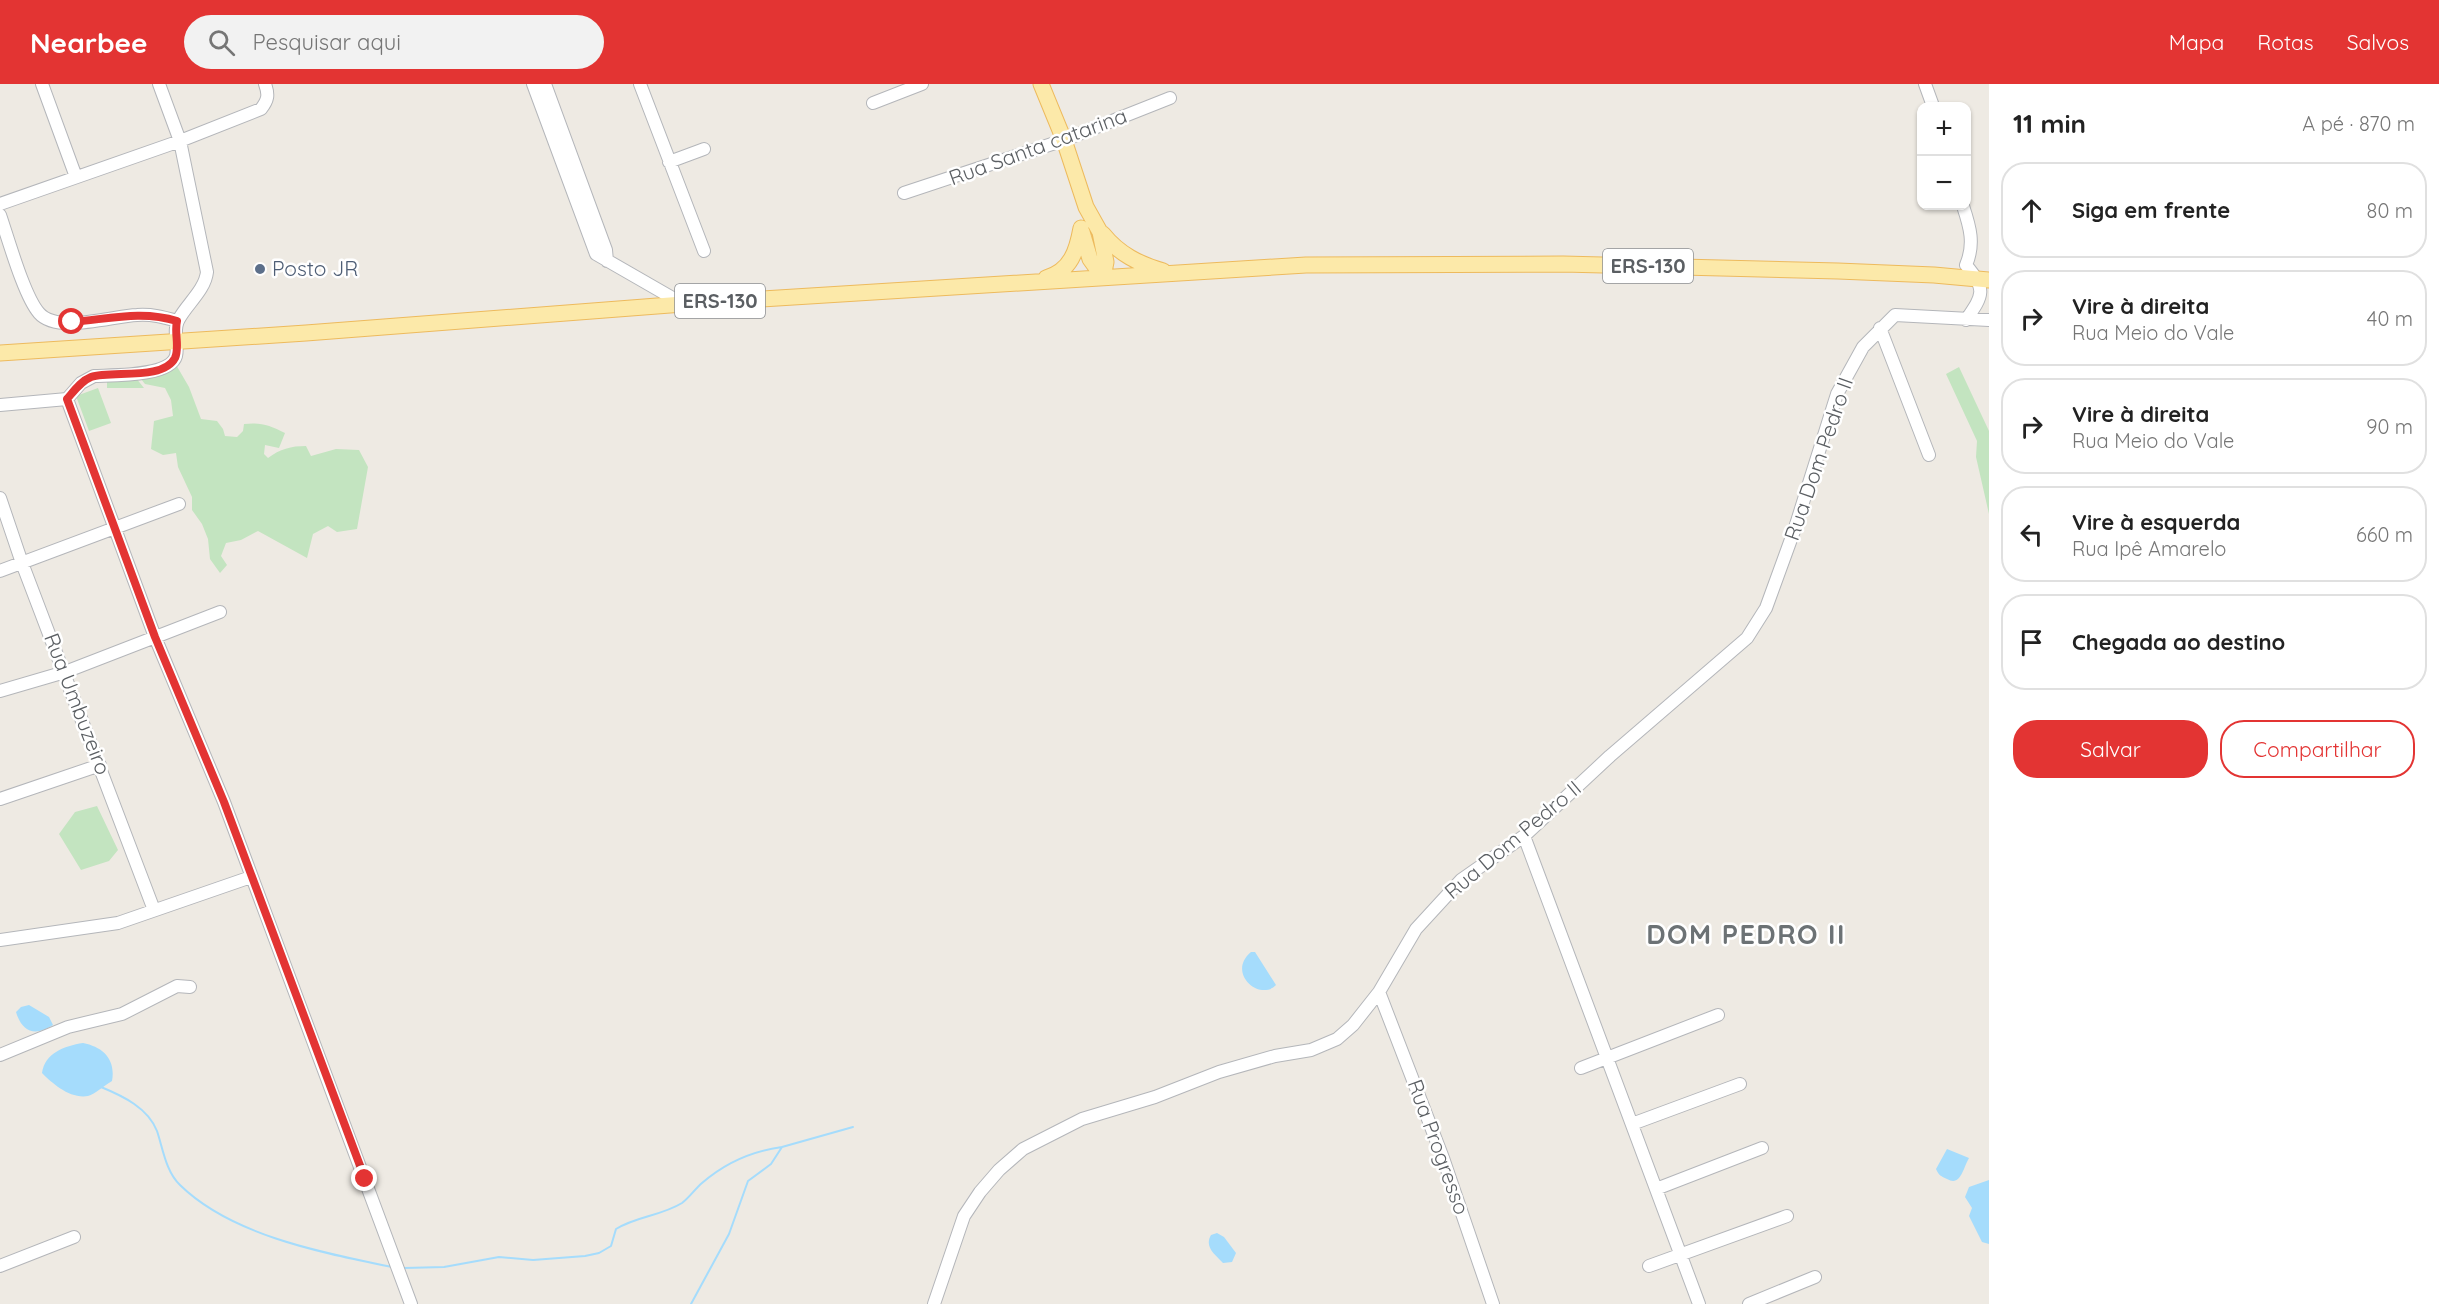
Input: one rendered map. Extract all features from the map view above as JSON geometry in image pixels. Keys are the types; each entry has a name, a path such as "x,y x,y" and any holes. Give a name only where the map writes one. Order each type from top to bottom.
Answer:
{"main road":[{"path":"1041,84 1064,140 1086,207 1100,232 1127,257 1162,271 1180,274"},
{"path":"1035,282 1052,277 1067,266 1077,250 1086,207"},
{"path":"1081,228 1090,259 1103,277"},
{"path":"1100,232 1106,262 1103,277"},
{"name":"ERS-130","path":"0,353 306,333 683,304 1306,265 1563,264 1838,271 1934,275 1984,280"}],"street":[{"path":"42,84 76,177"},
{"path":"0,405 67,399 81,383 94,376 148,372 169,365 176,355 177,321 203,284 207,272 180,141 159,84"},
{"path":"0,204 180,141 261,109 267,101 268,94 265,84"},
{"path":"533,84 596,254 683,304"},
{"path":"545,84 606,250 607,261"},
{"path":"640,84 704,251"},
{"path":"873,103 922,84"},
{"path":"1925,84 1932,102"},
{"name":"Rua Santa catarina","path":"904,193 1064,140 1170,98"},
{"path":"669,162 704,149"},
{"path":"1964,210 1971,232 1971,247 1966,265 1984,280 1980,298 1966,320"},
{"path":"0,215 30,298 39,313 49,321 61,323 159,315 177,321"},
{"name":"Rua Dom Pedro II","path":"934,1304 964,1216 999,1170 1023,1149 1082,1119 1155,1097 1219,1072 1275,1056 1311,1050 1337,1039 1353,1025 1379,992 1416,929 1461,880 1524,836 1610,756 1747,638 1766,608 1794,531 1837,394 1863,347 1880,328 1895,315 1989,320"},
{"path":"1880,328 1929,455"},
{"path":"67,399 155,637 224,802 411,1304"},
{"name":"Rua Umbuzeiro","path":"0,498 22,563 154,910"},
{"path":"0,571 179,504"},
{"path":"0,691 65,672 220,612"},
{"path":"0,799 100,765"},
{"path":"1524,836 1699,1304"},
{"path":"0,940 118,923 251,877"},
{"path":"0,1055 68,1027 122,1014 177,986 190,987"},
{"name":"Rua Progresso","path":"1379,992 1443,1158 1493,1304"},
{"path":"1581,1068 1718,1015"},
{"path":"1632,1124 1740,1084"},
{"path":"1656,1189 1762,1148"},
{"path":"1649,1266 1787,1216"},
{"path":"0,1266 74,1237"},
{"path":"1749,1304 1815,1277"}],"green space":[{"path":"175,363 189,387 201,419 217,421 225,436 237,437 243,431 244,424 250,423 265,425 285,433 279,448 265,445 264,454 268,458 281,450 301,446 306,446 311,456 336,449 359,450 368,467 357,529 337,532 328,526 313,534 307,558 258,531 241,540 226,543 221,556 227,565 220,573 210,559 208,539 202,524 192,510 192,497 178,467 176,453 163,455 151,449 154,421 173,416 171,400 165,388 145,384 141,379"},
{"path":"1959,367 1989,431 1989,514 1976,457 1977,441 1946,374"},
{"path":"107,378 136,378 144,388 107,388"},
{"path":"98,388 111,423 89,431 76,396"},
{"path":"97,806 118,850 109,861 81,870 59,834 75,812"}],"water":[{"path":"1251,952 1255,952 1276,985 1262,990 1248,983 1242,968 1244,960"},
{"path":"29,1005 49,1017 53,1025 40,1031 30,1031 26,1028 16,1012 21,1007"},
{"path":"83,1043 97,1048 106,1055 110,1060 113,1073 112,1081 88,1096 75,1095 62,1090 42,1073 47,1060 56,1052"},
{"path":"1947,1149 1969,1158 1959,1179 1952,1181 1938,1173 1936,1169"},
{"path":"1989,1180 1989,1244 1982,1242 1969,1216 1972,1208 1965,1197 1969,1187"},
{"path":"1217,1233 1224,1237 1236,1253 1232,1262 1223,1263 1210,1247 1211,1235"}],"waterway":[{"path":"101,1087 126,1099 148,1116 157,1131 171,1174 201,1203 252,1230 280,1240 392,1267"},
{"path":"691,1304 729,1234 748,1181 771,1164 782,1147 853,1127"},
{"path":"404,1268 444,1267 499,1257 533,1260 599,1253 611,1246 616,1229 682,1203 699,1185 739,1159 782,1147"}],"place":[{"name":"Posto JR","path":"260,269"}],"district":[{"name":"DOM PEDRO II","path":"1746,935"}],"route":[{"path":"72,322 136,315 159,315 177,321 176,355 174,361 169,365 148,372 94,376 81,383 67,399 155,637 224,802 365,1179"}]}
